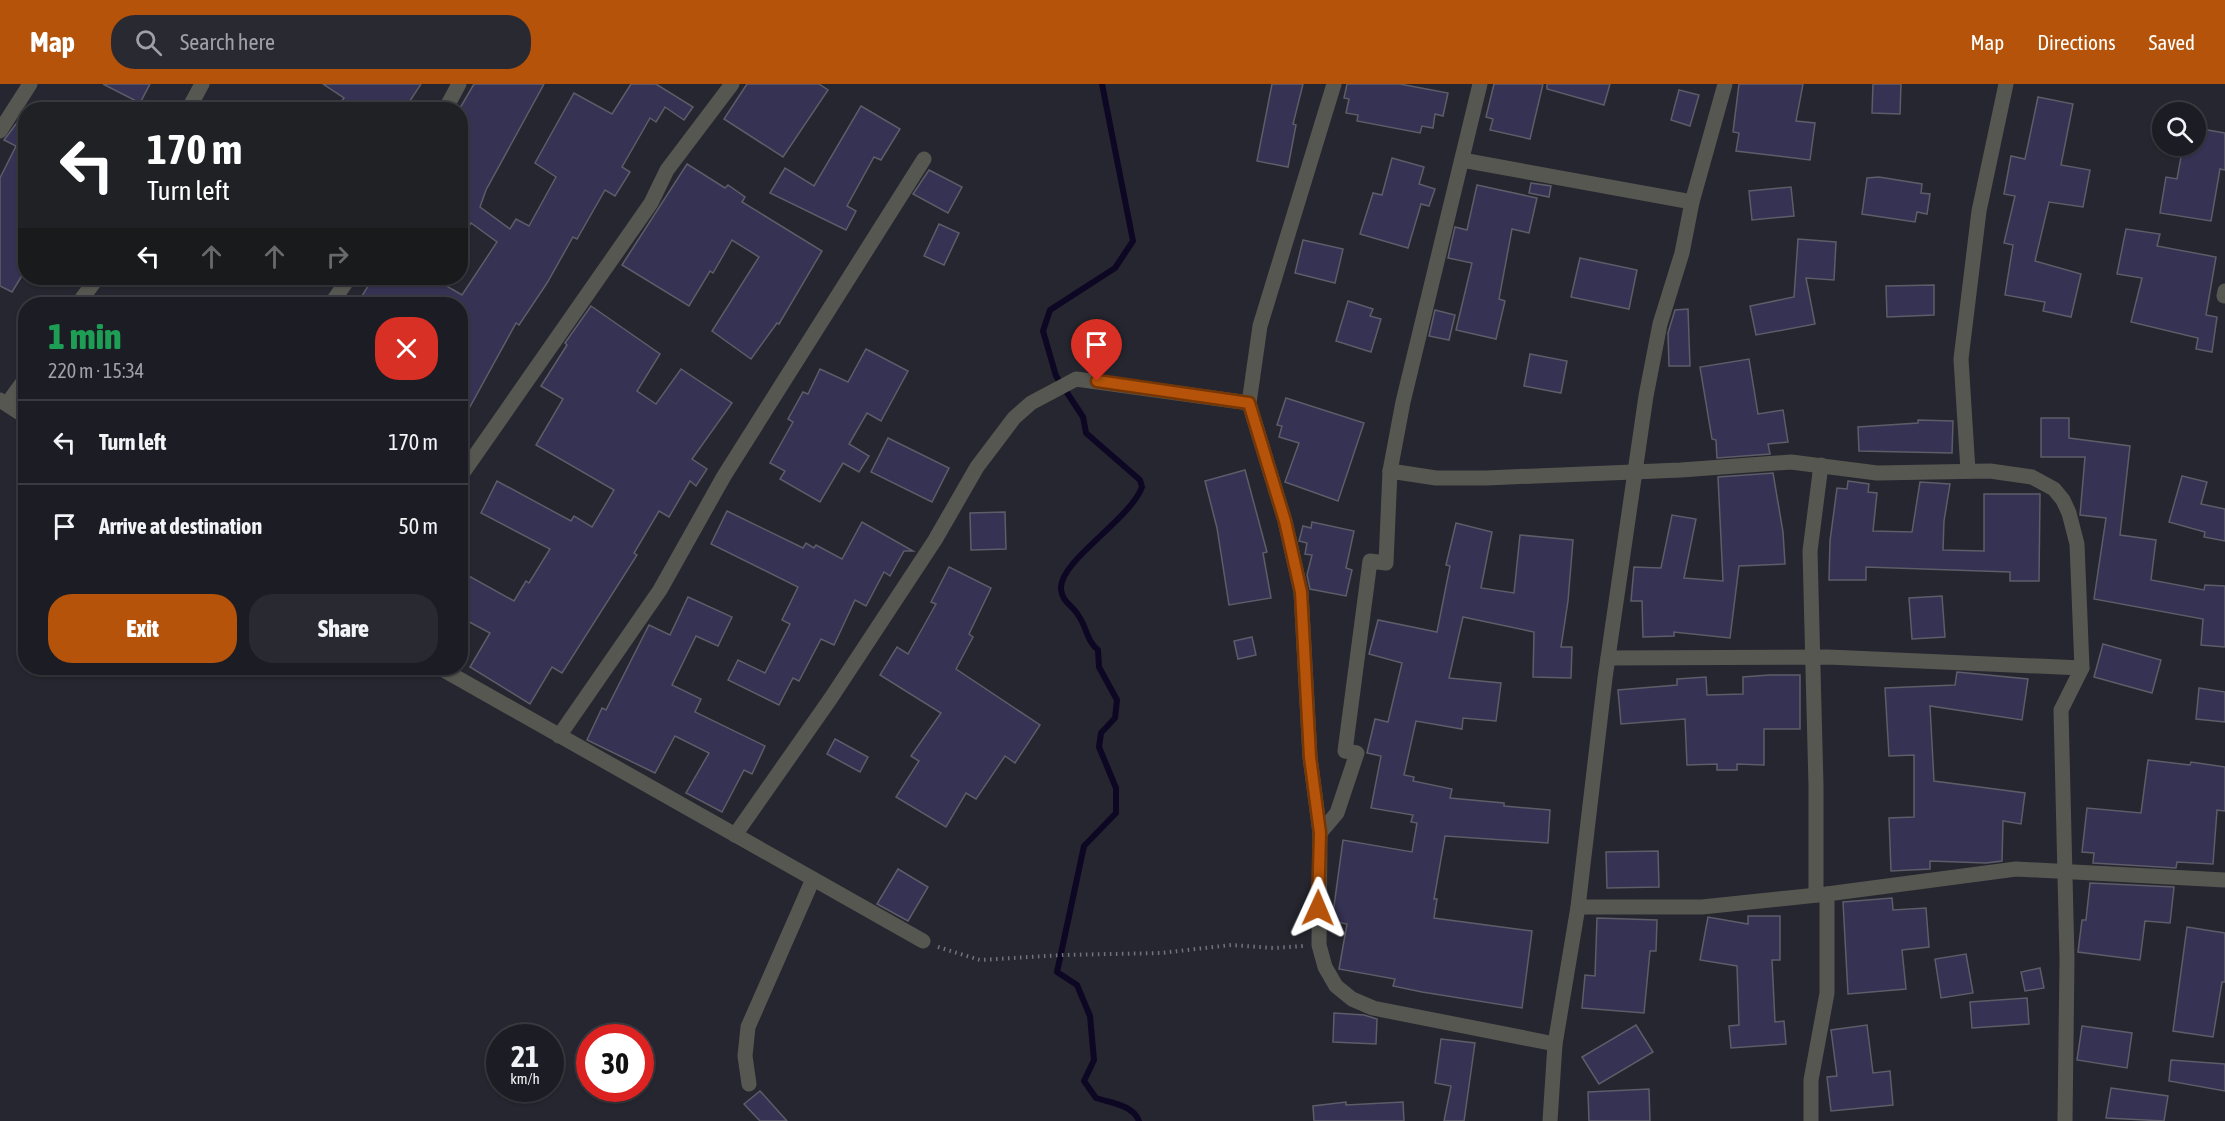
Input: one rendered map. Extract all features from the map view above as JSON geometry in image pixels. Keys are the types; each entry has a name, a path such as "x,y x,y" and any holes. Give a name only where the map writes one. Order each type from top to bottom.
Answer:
{"street":[{"path":"19,102 30,84"},
{"path":"192,102 202,84"},
{"path":"449,102 459,84"},
{"path":"468,466 651,203 668,170 732,84"},
{"path":"1334,84 1260,326 1249,403 1285,521 1301,592 1310,757 1320,833 1318,945 1325,967 1336,986 1362,1004 1555,1044"},
{"path":"1320,833 1337,813 1357,753 1345,751 1352,683 1370,561 1386,563 1390,471 1403,402 1480,84"},
{"path":"1550,1121 1555,1044 1578,907 1633,472 1660,324 1682,253 1692,202 1725,84"},
{"path":"1968,471 1960,359 1979,211 2006,84"},
{"path":"0,131 18,103"},
{"path":"559,736 660,590 730,466 924,159"},
{"path":"1462,160 1692,202"},
{"path":"735,835 831,698 935,540 977,467 1014,418 1031,403 1076,380 1249,403"},
{"path":"18,386 3,402 18,412"},
{"path":"1390,471 1436,478 1466,478 1633,472 1791,462 1876,473 1968,471 2032,477 2054,489 2063,500 2077,544 2082,668 2061,710 2066,871 2064,1121"},
{"path":"1811,1121 1811,1080 1827,993 1811,657 1810,550 1821,465"},
{"path":"1608,658 1811,657 2082,668"},
{"path":"452,675 923,941"},
{"path":"1578,907 1702,907 1821,895 1995,871 2066,871 2225,880"},
{"path":"748,1084 745,1056 748,1027 813,879"}],"path":[{"path":"923,941 953,954 980,960 1062,954 1161,952 1231,945 1274,948 1318,945"}],"building":[{"path":"103,84 150,84 141,102"},
{"path":"323,84 421,84 409,102 341,102 344,98"},
{"path":"474,84 544,84 486,190 480,207 510,229 516,219 529,226 556,177 535,163 574,93 612,114 631,84 656,84 693,107 684,120 665,107 656,122 650,118 622,167 630,172 615,196 605,190 577,239 573,237 547,283 519,325 516,323 468,410 468,297 361,297 369,285 445,285 462,295 497,242 471,223 468,228 468,102 464,102"},
{"path":"747,84 819,84 828,90 783,157 724,119"},
{"path":"1272,84 1303,84 1293,124 1296,125 1288,167 1257,161"},
{"path":"1347,84 1400,84 1448,93 1443,116 1435,114 1433,128 1422,126 1420,133 1357,121 1358,115 1346,113 1349,99 1344,98"},
{"path":"1494,84 1543,84 1530,139 1490,130 1493,119 1486,117"},
{"path":"1547,84 1610,84 1604,105 1547,89"},
{"path":"1739,84 1803,84 1796,121 1815,123 1810,160 1736,151 1739,133 1733,132"},
{"path":"1873,84 1901,84 1900,114 1872,113"},
{"path":"1679,90 1699,95 1690,126 1671,120"},
{"path":"2038,97 2073,104 2061,165 2090,170 2083,207 2049,202 2035,261 2081,274 2071,317 2043,311 2045,302 2005,295 2013,245 2004,243 2015,196 2004,194 2011,156 2025,159"},
{"path":"861,106 900,129 881,160 874,157 847,206 856,211 846,230 770,193 785,168 814,186"},
{"path":"18,121 18,282 12,292 0,286 0,178 16,146 4,140"},
{"path":"2206,130 2225,133 2225,170 2220,169 2211,221 2160,213 2166,177 2177,179 2181,156 2206,156"},
{"path":"1392,158 1424,167 1419,184 1435,189 1429,206 1421,204 1408,248 1360,234 1373,193 1382,195"},
{"path":"687,164 725,188 728,185 745,197 742,202 822,251 779,324 777,323 751,359 712,331 759,257 732,240 713,273 710,271 689,306 622,265"},
{"path":"929,170 962,187 948,213 913,194"},
{"path":"1879,177 1922,184 1921,193 1930,194 1927,214 1917,212 1915,222 1862,214 1867,178"},
{"path":"1531,183 1551,186 1549,197 1529,193"},
{"path":"1477,185 1537,198 1529,233 1512,229 1499,299 1505,301 1496,339 1456,330 1472,263 1448,258 1455,227 1467,230"},
{"path":"1791,187 1794,216 1752,220 1749,191"},
{"path":"939,224 959,233 944,265 924,256"},
{"path":"2126,229 2160,234 2157,246 2216,257 2206,315 2217,317 2212,352 2196,349 2198,338 2131,322 2142,278 2117,274"},
{"path":"1798,239 1836,242 1834,280 1806,278 1815,324 1756,335 1750,306 1794,297"},
{"path":"1303,240 1343,249 1335,283 1295,273"},
{"path":"1580,258 1637,270 1629,309 1571,297"},
{"path":"1934,285 1934,315 1887,317 1886,286"},
{"path":"1348,301 1373,309 1370,316 1381,319 1371,352 1336,341"},
{"path":"591,306 660,354 637,391 656,404 681,369 732,403 692,459 707,469 696,486 690,481 669,517 659,511 634,553 637,555 562,673 552,667 530,704 470,667 490,633 468,621 468,575 514,601 526,581 529,583 550,549 481,513 497,481 571,521 574,516 592,527 614,490 536,445 563,399 541,386 567,345 565,343"},
{"path":"1688,309 1690,366 1669,366 1668,333 1675,310"},
{"path":"1435,310 1455,315 1449,340 1429,336"},
{"path":"866,349 908,371 881,421 867,413 849,444 869,456 859,472 843,463 820,502 780,479 785,471 770,463 793,422 788,419 803,392 808,394 820,369 848,382"},
{"path":"1530,354 1567,361 1561,393 1524,386"},
{"path":"1749,359 1758,414 1783,410 1788,442 1768,444 1770,454 1717,458 1716,440 1712,439 1700,367"},
{"path":"1286,398 1364,423 1338,501 1285,482 1299,443 1279,437 1282,426 1277,425"},
{"path":"2041,418 2069,418 2069,438 2130,446 2120,535 2156,540 2151,580 2204,590 2205,585 2225,586 2225,647 2201,645 2203,619 2094,599 2106,518 2080,515 2085,457 2041,457"},
{"path":"1918,420 1953,421 1952,453 1859,451 1858,427 1918,423"},
{"path":"888,438 949,468 932,502 871,472"},
{"path":"1245,470 1267,552 1263,553 1271,598 1229,605 1217,528 1205,481"},
{"path":"1773,473 1783,532 1785,564 1739,566 1730,638 1674,632 1674,636 1643,637 1642,601 1631,601 1634,567 1661,568 1672,515 1696,519 1684,578 1723,581 1718,477"},
{"path":"2182,476 2207,482 2201,504 2225,509 2225,541 2204,537 2205,532 2169,522"},
{"path":"1848,481 1869,484 1868,492 1877,493 1873,531 1912,532 1920,482 1950,484 1944,521 1943,550 1984,551 1984,494 2040,494 2039,581 2010,581 2010,572 1866,567 1866,580 1829,580 1830,541 1837,488 1847,489"},
{"path":"727,511 803,548 806,543 814,548 816,545 842,559 862,522 913,551 904,551 890,576 884,572 866,606 855,600 834,645 821,639 799,681 793,678 779,705 728,680 738,660 765,673 790,624 782,620 798,587 711,544"},
{"path":"1005,512 1006,549 971,550 970,513"},
{"path":"1312,522 1354,531 1346,568 1352,570 1346,596 1310,589 1307,575 1312,555 1305,554 1307,543 1299,541 1303,526 1311,528"},
{"path":"1456,523 1492,532 1481,588 1514,593 1520,535 1573,540 1568,601 1561,647 1572,647 1571,678 1533,677 1534,632 1463,617 1449,678 1501,683 1496,721 1463,718 1462,729 1416,721 1404,775 1414,777 1413,781 1452,789 1450,798 1550,810 1548,843 1445,836 1434,899 1437,899 1434,918 1532,931 1522,1008 1393,986 1395,979 1339,969 1347,924 1332,921 1343,840 1412,852 1417,823 1411,822 1413,815 1371,808 1381,756 1367,753 1375,719 1388,722 1402,663 1369,654 1378,620 1437,632 1450,566 1446,565"},
{"path":"949,567 991,588 969,634 973,637 956,669 1040,725 1015,763 1005,756 976,799 966,793 946,827 896,797 919,761 911,756 941,713 880,675 897,647 908,654 936,604 931,602"},
{"path":"1942,596 1945,637 1912,639 1909,598"},
{"path":"688,597 732,617 718,646 696,636 672,685 701,699 695,712 765,746 752,774 744,770 722,812 686,793 709,753 675,736 655,773 587,740 602,708 606,710 649,625 670,635"},
{"path":"1252,637 1256,655 1238,659 1234,641"},
{"path":"2103,644 2161,660 2152,693 2094,677"},
{"path":"1957,672 2028,679 2022,720 1930,706 1934,781 2025,793 2021,824 2003,821 2002,861 1986,863 1930,861 1930,869 1891,871 1889,818 1914,817 1914,755 1889,756 1885,688 1955,685"},
{"path":"1800,675 1800,729 1764,729 1764,765 1737,764 1737,770 1717,770 1717,764 1687,765 1685,719 1621,724 1618,690 1677,685 1677,679 1706,677 1707,695 1743,694 1743,677"},
{"path":"2199,688 2225,692 2225,722 2196,719"},
{"path":"835,739 868,757 860,772 827,754"},
{"path":"2148,760 2190,765 2191,762 2225,767 2225,811 2217,810 2213,864 2177,862 2176,868 2093,863 2094,853 2082,852 2087,808 2141,813"},
{"path":"1658,851 1659,887 1607,888 1606,852"},
{"path":"898,869 928,887 908,921 877,904"},
{"path":"2090,883 2174,887 2170,923 2145,921 2140,960 2078,952 2082,920 2086,920"},
{"path":"1892,898 1893,910 1926,908 1929,947 1902,950 1906,989 1848,994 1843,902"},
{"path":"1748,916 1780,916 1780,960 1772,960 1775,1022 1784,1021 1786,1044 1731,1048 1729,1026 1739,1025 1737,966 1700,960 1708,917 1748,924"},
{"path":"1597,918 1657,920 1656,951 1650,951 1644,1013 1582,1008 1585,975 1595,976"},
{"path":"2187,927 2225,933 2225,982 2222,982 2213,1037 2173,1031"},
{"path":"1966,954 1973,993 1941,998 1935,959"},
{"path":"2040,968 2044,988 2025,991 2021,972"},
{"path":"2027,998 2029,1024 1972,1028 1970,1002"},
{"path":"1334,1013 1364,1015 1377,1019 1376,1044 1333,1042"},
{"path":"1636,1025 1653,1052 1599,1084 1582,1057"},
{"path":"1867,1025 1873,1073 1890,1071 1893,1105 1831,1111 1827,1077 1837,1076 1831,1030"},
{"path":"2082,1026 2132,1033 2127,1068 2077,1060"},
{"path":"1441,1039 1475,1043 1464,1121 1444,1121 1451,1086 1435,1083"},
{"path":"2171,1060 2225,1064 2225,1091 2169,1081"},
{"path":"2111,1088 2168,1096 2164,1121 2106,1118"},
{"path":"1649,1089 1650,1121 1589,1121 1588,1092"},
{"path":"760,1091 787,1121 760,1121 744,1104"},
{"path":"1346,1102 1346,1105 1403,1102 1404,1121 1314,1121 1313,1106"}],"waterway":[{"path":"1102,84 1133,241 1115,268 1050,310 1043,331 1056,376 1083,417 1086,433 1140,480 1142,487 1124,513 1071,566 1063,578 1061,589 1063,597 1078,615 1091,642 1098,650 1099,667 1117,700 1115,718 1101,733 1099,747 1116,788 1116,813 1084,846 1057,972 1077,985 1090,1016 1094,1060 1084,1081 1096,1098 1127,1108 1139,1121"}],"route":[{"path":"1097,381 1249,403 1285,521 1301,592 1310,757 1320,833 1318,908"}]}
